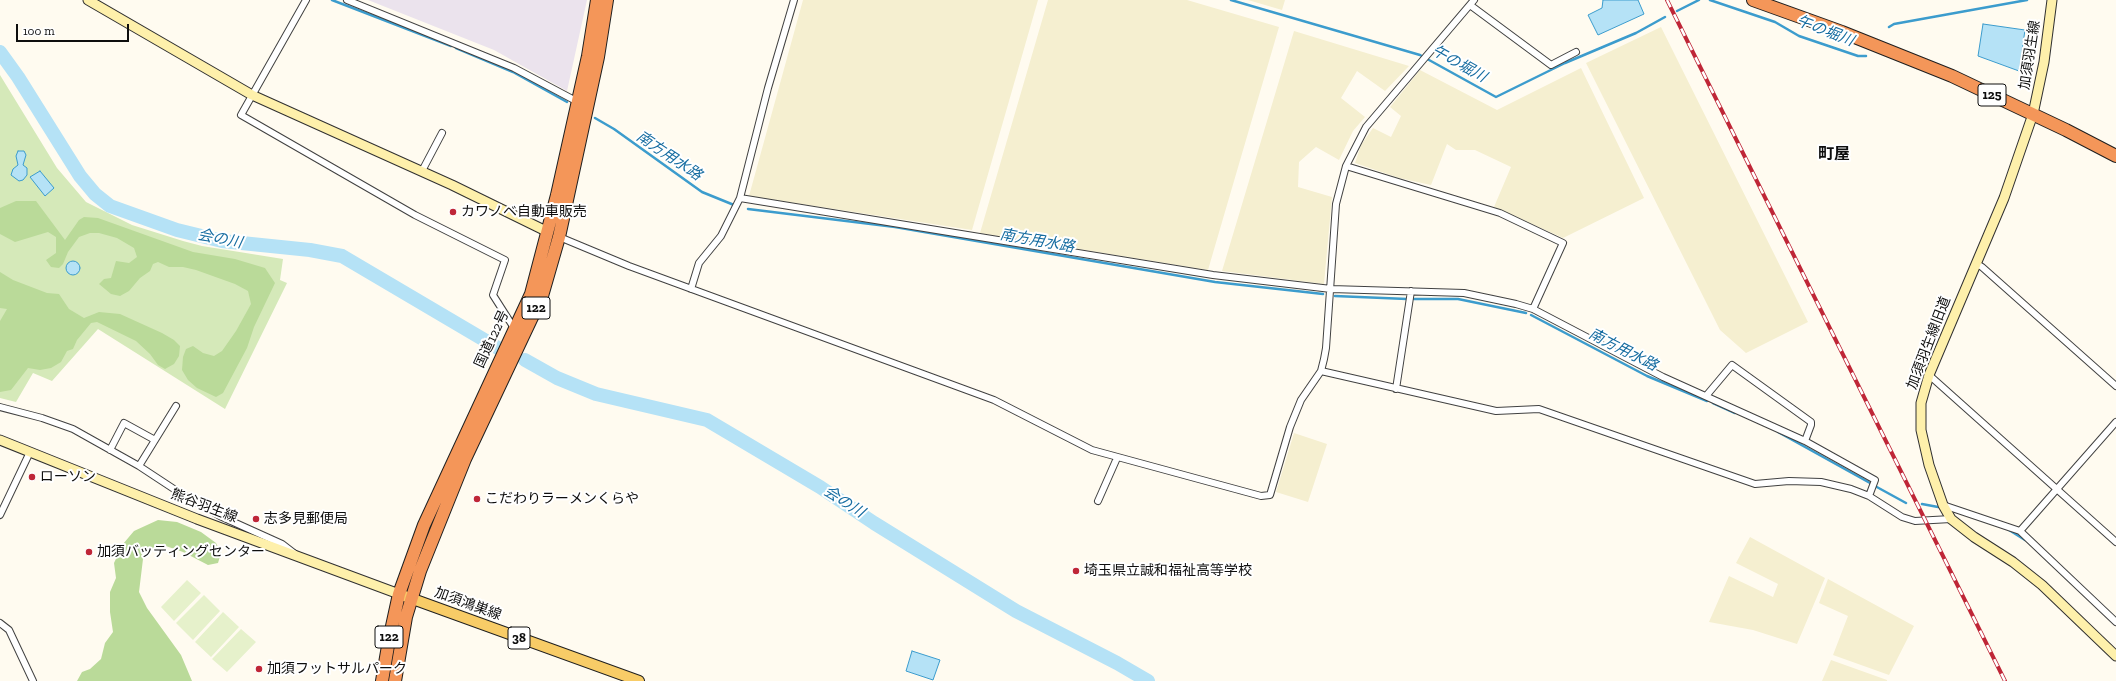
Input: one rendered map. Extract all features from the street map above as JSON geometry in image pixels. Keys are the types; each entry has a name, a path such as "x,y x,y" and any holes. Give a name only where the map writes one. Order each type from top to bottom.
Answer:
{"highway":[{"name":"国道122号","path":"395,681 406,617 428,551 466,459 542,296 597,0"},
{"name":"国道122号","path":"382,681 399,594 424,525 531,294 554,234 598,57 607,0"},
{"name":"125","path":"1753,0 1907,58 2033,114 2111,152 2116,156"}],"main road":[{"name":"加須鴻巣線","path":"399,594 639,681"}],"street":[{"path":"88,0 252,95 422,171 554,234 629,266 994,400 1092,450 1261,496 1270,495 1290,427 1301,400 1321,371 1326,348 1336,204 1346,166 1366,128 1472,2 1551,65 1576,52"},
{"path":"306,0 242,115 415,215 505,260 493,295 514,328"},
{"path":"347,0 514,68 578,102"},
{"path":"691,289 699,263 721,236 740,198 768,88 794,0"},
{"name":"加須羽生線","path":"2033,114 2044,62 2052,0"},
{"name":"加須羽生線旧道","path":"1947,511 1929,465 1921,430 1921,403 1929,375 2007,192 2033,114"},
{"path":"422,171 442,133"},
{"path":"1346,166 1500,213 1563,243 1533,309"},
{"path":"740,198 1213,275 1331,289 1464,293 1533,309 1663,377 1804,441 1875,480 1869,496"},
{"path":"1977,264 2116,386"},
{"path":"1396,389 1411,291"},
{"path":"1706,396 1732,365 1811,422 1804,441"},
{"path":"1321,371 1496,411 1539,410 1755,484 1789,481 1821,482 1851,489 1869,496 1902,517 1915,521 1947,511 2020,531 2116,622"},
{"path":"1929,375 2116,542"},
{"path":"139,466 176,406"},
{"path":"0,407 55,422 139,466 183,495 220,516 282,544 300,558"},
{"path":"2020,531 2116,422"},
{"path":"110,450 124,423 155,440"},
{"name":"熊谷羽生線","path":"0,440 196,519 399,594"},
{"path":"0,515 30,452"},
{"path":"1098,501 1118,458"},
{"path":"1947,511 2042,585 2116,656"},
{"path":"0,623 8,630 33,681"}],"shaded area":[{"path":"368,0 587,0 567,91 494,50"},
{"path":"803,0 1038,0 972,230 749,196"},
{"path":"1048,0 1187,0 1279,27 1208,270 980,233"},
{"path":"1248,0 1285,0 1282,10"},
{"path":"1661,27 1808,322 1746,353 1720,330 1586,63"},
{"path":"1294,31 1409,66 1385,91 1357,71 1341,98 1365,117 1353,131 1339,160 1316,147 1299,162 1298,187 1332,197 1324,284 1222,271"},
{"path":"1581,68 1644,198 1563,238 1494,207 1511,167 1475,150 1456,150 1447,144 1431,185 1399,178 1355,163 1361,145 1373,128 1391,137 1401,116 1390,107 1420,70 1497,110"},
{"path":"1294,433 1327,444 1308,502 1276,492"},
{"path":"1750,537 1825,578 1797,644 1753,630 1709,622 1729,576 1773,597 1778,584 1736,563"},
{"path":"1828,579 1914,626 1889,675 1833,655 1848,616 1819,603"},
{"path":"1831,660 1887,680 1887,681 1822,681"}],"green space":[{"path":"0,75 57,168 86,202 132,225 183,241 202,246 283,259 280,280 287,283 225,409 98,329 52,381 33,373 16,402 0,398"},
{"path":"16,201 36,201 65,240 79,220 84,217 98,218 193,252 235,259 265,268 275,283 254,327 247,348 223,393 216,397 197,388 188,380 182,370 183,357 186,349 193,346 203,353 214,356 222,351 236,331 251,304 248,291 235,284 196,270 183,267 169,267 158,262 153,264 150,271 140,278 129,291 120,296 111,294 99,284 104,279 111,278 116,261 129,263 137,257 134,248 117,238 99,233 90,233 79,237 59,268 51,267 46,260 56,253 56,237 48,232 15,242 0,234 0,208"},
{"path":"0,272 13,280 47,293 59,294 69,309 84,318 99,312 120,314 162,333 174,340 180,346 179,356 174,364 165,369 158,365 150,354 136,341 97,322 91,323 77,340 73,349 67,351 61,362 51,368 40,370 28,368 11,390 0,392 0,321 7,309 0,308"},
{"path":"158,520 177,522 201,532 216,543 221,553 218,563 208,565 183,552 160,544 147,553 143,559 139,592 147,608 181,655 192,681 77,681 82,672 90,669 101,659 105,643 113,632 110,612 110,592 116,578 114,563 123,544 134,531"},
{"path":"187,580 201,593 174,621 161,607"},
{"path":"204,595 220,611 193,640 176,623"},
{"path":"223,612 239,627 211,657 195,642"},
{"path":"241,629 256,642 227,672 212,659"}],"water":[{"path":"1603,0 1638,0 1644,14 1598,35 1588,15 1602,8"},
{"path":"1983,24 2025,30 2019,71 1978,56"},
{"path":"18,151 24,151 26,155 23,165 27,168 27,175 23,180 19,181 11,175 13,169 18,165 16,156"},
{"path":"40,171 54,188 45,196 30,177"},
{"path":"70,261 76,261 80,265 80,271 76,275 70,275 66,271 66,265"},
{"path":"912,651 940,660 933,680 906,671"}],"waterway":[{"name":"南方用水路","path":"332,0 451,46"},
{"name":"午の堀川","path":"1231,0 1420,55 1496,97 1565,63 1636,33 1665,17"},
{"name":"午の堀川","path":"1677,11 1699,0"},
{"name":"午の堀川","path":"1710,0 1775,22 1799,36 1858,56 1866,56"},
{"name":"午の堀川","path":"1889,27 1894,24 2027,0"},
{"name":"南方用水路","path":"456,48 513,72 567,102"},
{"name":"会の川","path":"0,52 18,77 80,176 95,194 110,206 177,230 222,241 310,250 342,256 498,348"},
{"name":"南方用水路","path":"595,118 614,129 702,192 734,205"},
{"name":"南方用水路","path":"748,209 895,227 1215,282 1323,294"},
{"name":"南方用水路","path":"1335,296 1407,299"},
{"name":"南方用水路","path":"1414,299 1458,299 1526,313"},
{"name":"南方用水路","path":"1531,315 1647,376 1707,401"},
{"name":"会の川","path":"525,360 557,378 596,394 707,420 820,487 874,523 1016,611 1117,663 1148,681"},
{"name":"南方用水路","path":"1713,403 1735,413"},
{"name":"南方用水路","path":"1778,432 1870,483"},
{"name":"南方用水路","path":"1875,486 1906,503"},
{"name":"南方用水路","path":"1922,504 1938,507"},
{"name":"南方用水路","path":"2009,530 2025,540"}],"railway":[{"path":"1667,0 2005,681"}],"place":[{"name":"カワノベ自動車販売","path":"453,212"},
{"name":"ローソン","path":"32,477"},
{"name":"こだわりラーメンくらや","path":"477,499"},
{"name":"志多見郵便局","path":"256,519"},
{"name":"加須バッティングセンター","path":"89,552"},
{"name":"埼玉県立誠和福祉高等学校","path":"1076,571"},
{"name":"加須フットサルパーク","path":"259,669"}],"district":[{"name":"町屋","path":"1834,154"}]}
